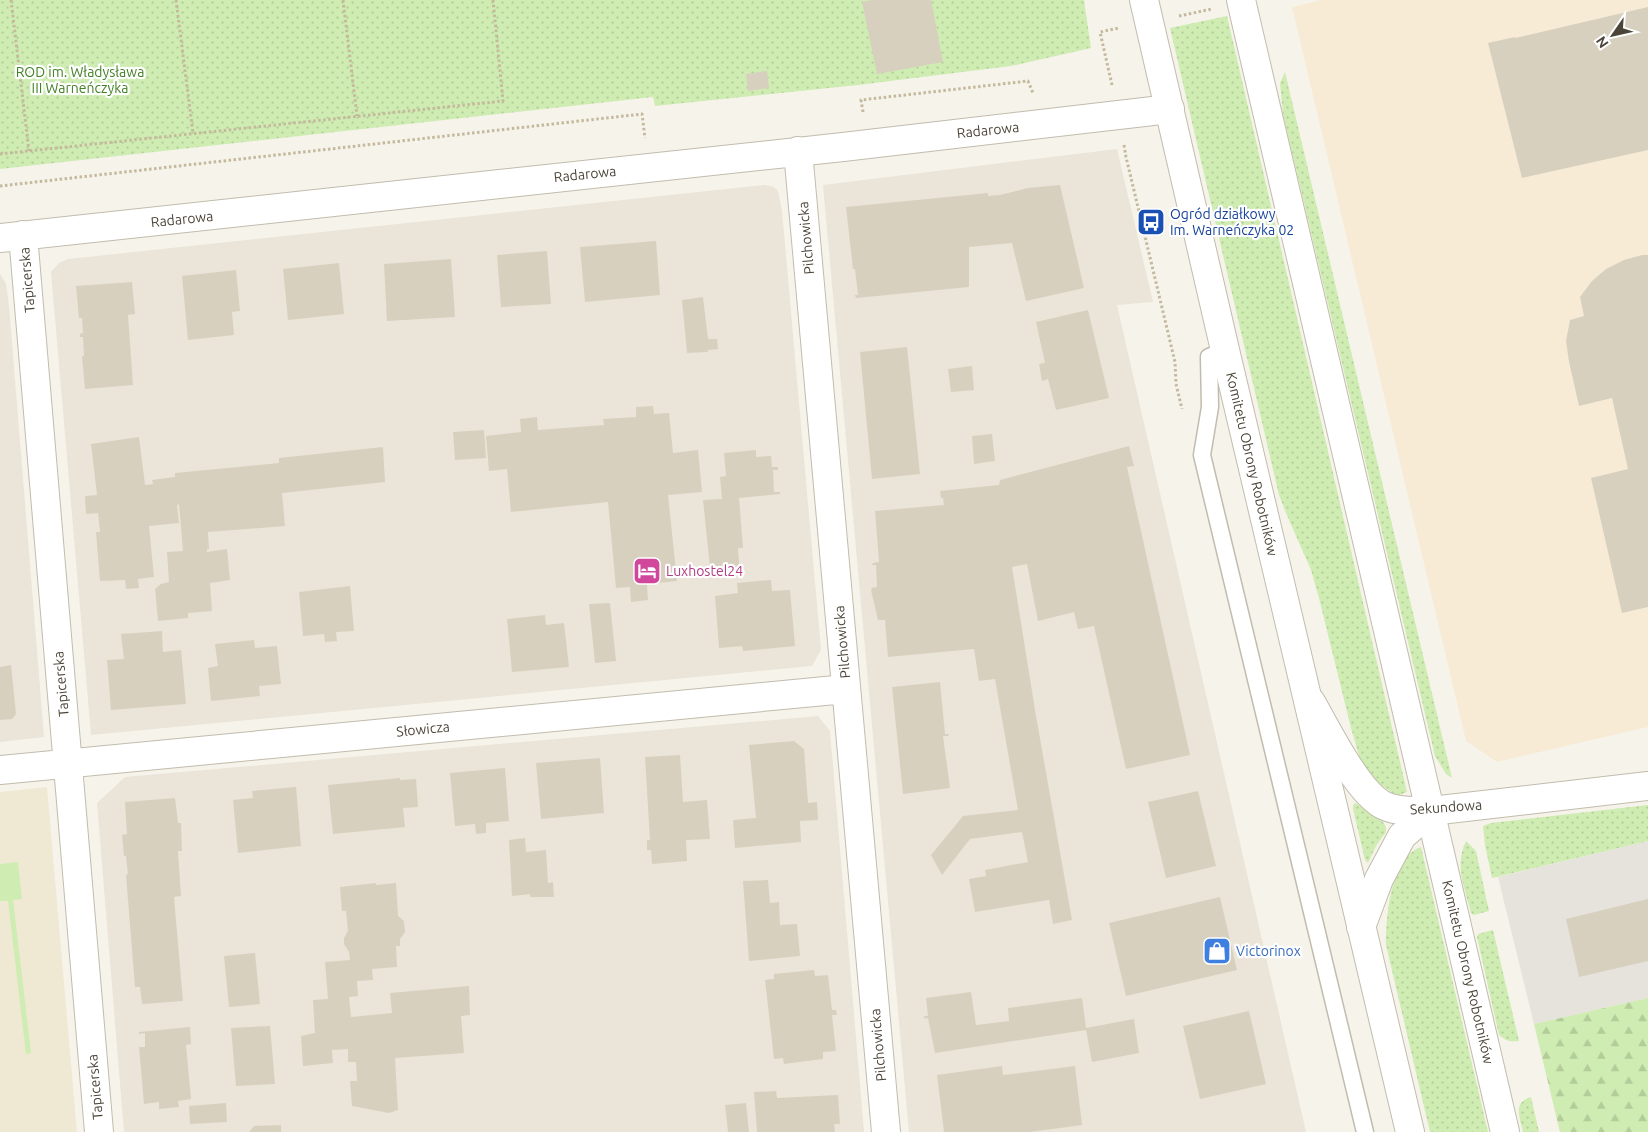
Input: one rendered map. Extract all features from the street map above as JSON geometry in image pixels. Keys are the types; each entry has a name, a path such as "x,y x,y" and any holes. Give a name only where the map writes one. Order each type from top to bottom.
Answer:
{"street":[{"name":"Komitetu Obrony Robotników","path":"1144,0 1410,1132"},
{"name":"Komitetu Obrony Robotników","path":"1241,0 1505,1132"},
{"name":"Radarowa","path":"11,237 1170,109"},
{"name":"Pilchowicka","path":"798,151 886,1132"},
{"name":"Tapicerska","path":"11,237 67,763 99,1132"},
{"name":"Słowicza","path":"0,770 846,689"},
{"name":"Sekundowa","path":"1306,692 1357,779 1373,798 1383,805 1396,810 1431,811 1648,786"},
{"path":"1362,928 1379,879 1402,836 1431,811"}],"lane":[{"path":"1225,350 1209,357 1210,407 1202,455 1365,1132"}],"path":[{"path":"11,0 29,151"},
{"path":"176,0 193,134"},
{"path":"343,0 357,116"},
{"path":"0,154 503,100 493,0"},
{"path":"1177,16 1215,9"},
{"path":"1112,87 1100,32 1122,28"},
{"path":"864,120 861,100 1028,81 1035,96"},
{"path":"0,186 642,114 646,146"},
{"path":"1124,138 1126,157 1175,362 1176,384 1183,411"}],"shaded area":[{"path":"1321,0 1648,0 1648,727 1497,762 1466,741 1292,7"},
{"path":"1117,149 1153,302 1117,305 1306,1132 909,1132 823,185"},
{"path":"765,185 774,187 778,191 782,211 821,650 812,666 91,735 51,272 59,263 68,259"},
{"path":"0,274 6,284 9,306 44,737 0,742"},
{"path":"818,716 830,731 864,1132 124,1132 97,803 125,777"},
{"path":"47,787 77,1132 0,1132 0,792"},
{"path":"1648,841 1648,998 1534,1024 1498,877"}],"green space":[{"name":"ROD im. Władysława III Warneńczyka","path":"0,0 1084,0 1091,48 1011,66 858,85 655,106 653,97 0,169"},
{"path":"1227,16 1407,792 1397,796 1377,782 1360,759 1311,570 1279,495 1170,28"},
{"path":"1285,72 1452,778 1446,774 1435,756 1283,114 1280,83"},
{"path":"1356,803 1383,822 1386,827 1386,832 1376,846 1368,863 1365,860 1353,809 1353,805"},
{"path":"1648,805 1648,841 1492,878 1483,826 1491,823"},
{"path":"1466,841 1476,851 1489,911 1474,915 1471,913 1461,868 1461,859"},
{"path":"1421,847 1488,1132 1430,1132 1386,945 1389,905 1396,875 1402,863 1411,853"},
{"path":"18,862 22,899 13,900 31,1053 26,1054 8,901 0,901 0,864"},
{"path":"1493,930 1519,1041 1508,1041 1499,1035 1477,937 1478,934"},
{"path":"1648,998 1648,1132 1560,1132 1534,1024"},
{"path":"1531,1097 1539,1132 1523,1132 1519,1107 1521,1103"}],"building":[{"path":"872,0 931,0 943,62 877,74 862,2"},
{"path":"1648,7 1648,150 1522,178 1488,43"},
{"path":"767,71 769,88 748,91 746,74"},
{"path":"1060,185 1084,288 1026,301 1012,243 969,247 969,287 856,298 855,295 858,295 846,207 988,193 988,196 1000,195 1028,188"},
{"path":"656,241 660,295 585,302 580,247"},
{"path":"547,251 551,304 501,307 497,255"},
{"path":"1648,255 1648,607 1622,613 1591,478 1628,469 1612,398 1579,406 1566,341 1570,320 1584,316 1580,297 1592,281 1606,269 1624,260"},
{"path":"451,259 455,317 387,321 384,264"},
{"path":"339,263 344,314 288,320 283,269"},
{"path":"236,270 240,311 232,312 234,335 188,340 182,276"},
{"path":"132,282 135,314 128,315 133,385 85,389 82,356 84,356 83,337 80,337 80,334 83,333 82,318 79,318 76,286"},
{"path":"703,297 708,339 717,339 718,349 708,350 708,352 687,353 682,300"},
{"path":"1088,310 1109,398 1056,410 1048,379 1042,381 1039,364 1045,363 1036,322"},
{"path":"907,347 920,474 872,479 860,352"},
{"path":"972,366 974,390 951,392 948,369"},
{"path":"653,406 654,414 669,413 673,453 698,450 702,492 668,495 677,581 647,584 648,600 631,602 630,587 616,588 608,502 511,512 507,469 489,471 486,436 521,432 520,419 537,417 538,430 604,425 603,419 636,417 636,407"},
{"path":"484,430 486,458 455,460 453,432"},
{"path":"992,434 995,461 974,464 972,436"},
{"path":"139,437 145,485 153,484 152,480 175,477 175,473 279,463 279,458 383,447 385,482 282,493 285,526 208,532 209,549 207,549 207,552 227,549 230,580 210,583 212,611 188,613 188,618 158,621 155,589 161,584 169,582 167,552 183,551 179,504 177,505 179,523 149,526 154,577 138,579 139,588 126,589 125,580 100,581 96,532 100,532 98,513 86,514 85,496 97,495 91,444"},
{"path":"1129,446 1134,466 1127,467 1190,755 1126,769 1094,626 1078,629 1074,612 1038,621 1027,564 1012,567 1072,920 1053,924 1049,900 975,912 969,879 986,876 985,870 1028,862 1022,832 970,839 942,875 931,855 963,816 1018,810 995,679 979,681 974,649 888,657 885,620 878,620 871,590 877,587 876,565 872,565 879,562 875,511 944,505 940,491 999,485 1000,480"},
{"path":"756,450 756,457 771,456 772,467 778,467 778,470 773,470 774,492 780,492 780,494 739,498 743,548 738,548 740,574 711,577 703,500 722,499 720,477 726,476 724,453"},
{"path":"771,580 772,591 790,590 795,646 743,651 742,646 719,648 715,596 738,593 737,583"},
{"path":"350,586 354,631 336,632 337,641 325,642 324,634 303,636 299,592"},
{"path":"610,603 616,661 595,663 589,604"},
{"path":"545,615 546,625 564,623 569,667 512,672 507,619"},
{"path":"162,631 163,652 181,650 186,704 111,710 107,660 124,659 121,634"},
{"path":"254,640 255,648 277,646 281,684 259,686 260,696 211,701 208,668 218,666 215,644"},
{"path":"11,665 16,714 12,719 0,720 0,667"},
{"path":"940,682 945,734 949,734 948,736 943,736 950,788 903,794 892,687"},
{"path":"794,741 804,749 808,803 817,802 818,820 800,821 801,842 735,848 733,820 756,818 749,745"},
{"path":"680,755 683,802 707,800 710,839 686,840 687,861 652,864 651,850 647,850 647,840 650,840 645,757"},
{"path":"600,758 604,813 541,819 536,763"},
{"path":"505,768 509,821 486,823 486,833 476,834 475,824 455,826 450,773"},
{"path":"400,778 400,780 416,779 418,807 403,808 405,827 333,834 328,785"},
{"path":"296,787 301,846 238,853 233,800 253,798 252,791"},
{"path":"1198,791 1216,866 1166,878 1148,802"},
{"path":"175,798 178,823 181,823 182,851 178,851 181,896 174,897 183,1001 142,1004 140,987 135,987 126,875 128,874 122,835 127,834 125,802"},
{"path":"525,838 526,852 546,850 548,883 553,882 554,897 530,897 530,894 512,896 509,840"},
{"path":"768,880 770,903 779,902 780,925 797,924 800,956 749,961 743,881"},
{"path":"376,883 376,885 396,883 398,916 404,921 405,932 400,939 400,946 396,946 397,967 372,969 373,980 357,981 358,996 349,997 351,1017 392,1013 390,993 469,986 470,1015 461,1016 464,1053 395,1058 398,1110 389,1113 352,1106 350,1081 357,1081 356,1062 348,1062 348,1049 332,1050 333,1063 303,1066 301,1036 315,1033 313,1000 328,999 325,962 350,960 349,952 344,944 344,938 348,931 346,911 342,911 340,887"},
{"path":"1220,897 1237,970 1126,996 1109,923"},
{"path":"1648,899 1648,961 1579,977 1566,919"},
{"path":"255,953 260,1004 229,1007 224,956"},
{"path":"814,970 815,976 828,975 832,1010 836,1010 837,1015 832,1015 836,1051 823,1052 823,1059 784,1064 783,1058 774,1059 765,980 774,979 774,974"},
{"path":"971,992 976,1025 1009,1021 1008,1008 1082,998 1086,1028 1134,1019 1139,1053 1092,1062 1086,1030 935,1053 928,1018 925,1019 924,1016 928,1016 926,998"},
{"path":"1249,1011 1266,1084 1200,1099 1183,1026"},
{"path":"270,1026 275,1084 236,1086 231,1028"},
{"path":"190,1027 191,1044 186,1045 191,1099 178,1101 179,1107 159,1109 159,1102 144,1104 139,1047 145,1047 145,1033 139,1034 139,1032"},
{"path":"1002,1066 1003,1075 1075,1066 1082,1125 1030,1132 944,1132 937,1075"},
{"path":"776,1091 777,1098 838,1095 840,1124 834,1124 835,1132 757,1132 754,1092"},
{"path":"226,1103 227,1122 190,1124 189,1106"},
{"path":"746,1103 749,1132 728,1132 725,1105"},
{"path":"281,1125 281,1132 249,1132 254,1126"}],"place":[{"name":"Ogród działkowy Im. Warneńczyka 02","path":"1151,222"},
{"name":"Luxhostel24","path":"647,571"},
{"name":"Victorinox","path":"1217,951"}]}
